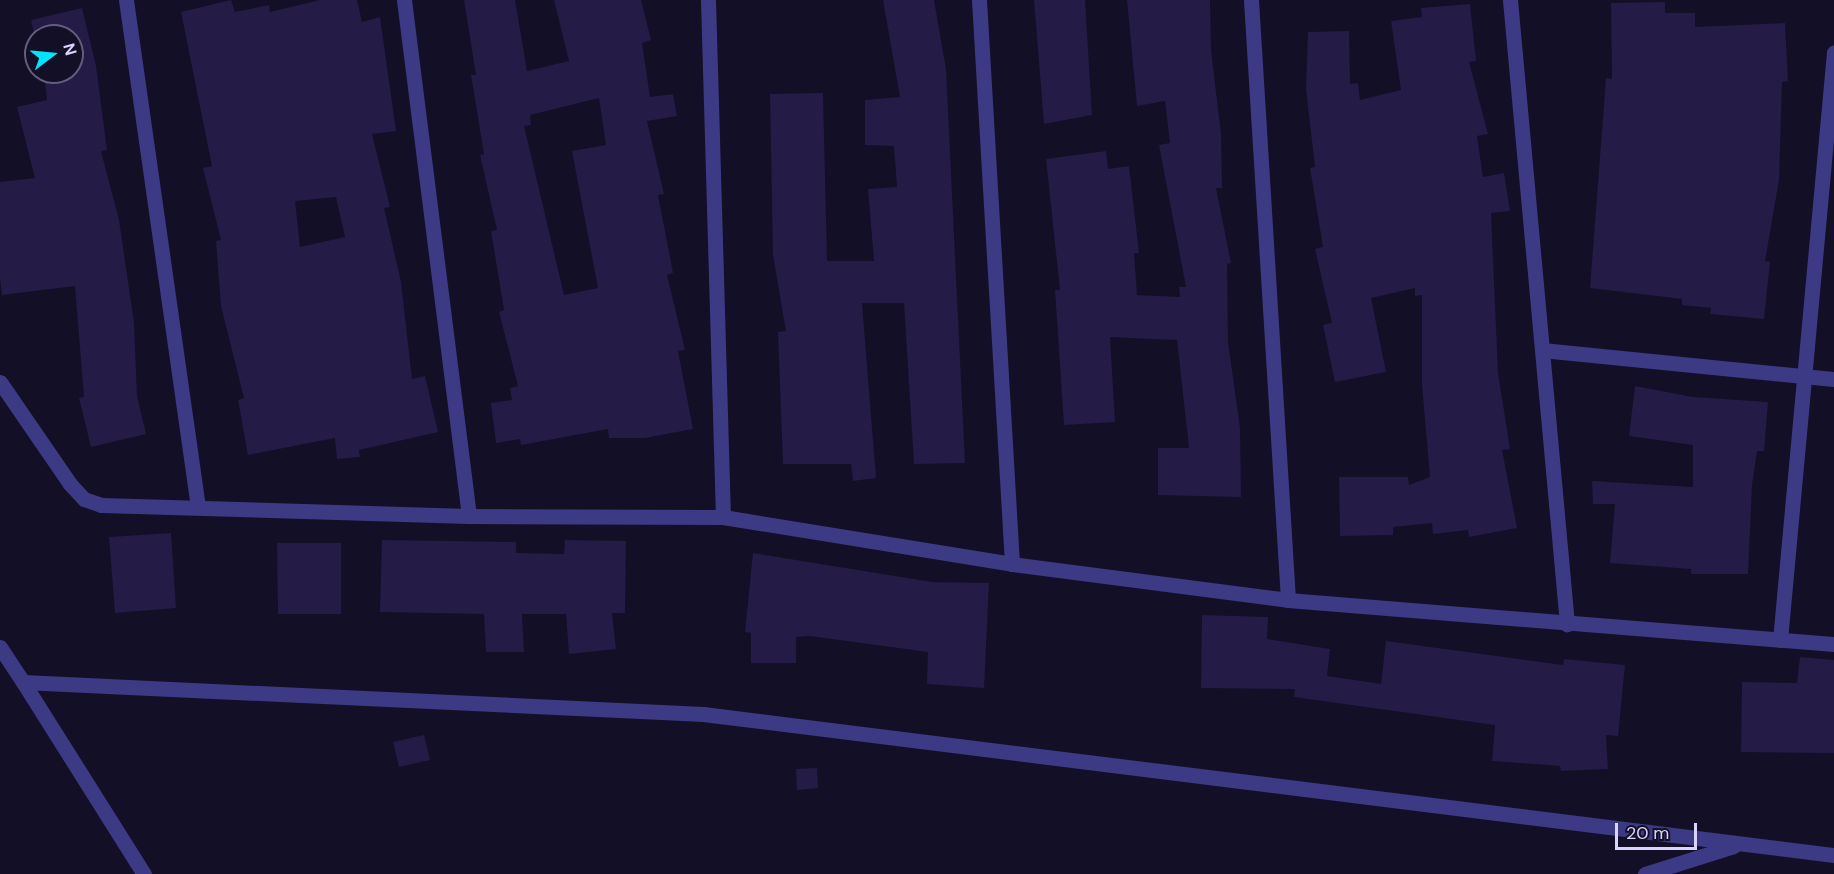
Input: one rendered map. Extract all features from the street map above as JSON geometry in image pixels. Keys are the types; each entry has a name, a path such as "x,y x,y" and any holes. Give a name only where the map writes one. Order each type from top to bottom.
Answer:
{"street":[{"path":"126,0 198,507"},
{"path":"404,0 469,516"},
{"path":"708,0 713,64 723,517"},
{"path":"979,0 1012,564"},
{"path":"1251,0 1288,600"},
{"path":"1510,0 1567,624"},
{"path":"1780,640 1803,375 1832,111 1834,52"},
{"path":"1542,350 1834,379"},
{"path":"0,382 84,500 101,506 469,516 723,517 1012,564 1288,600 1834,644"},
{"path":"0,647 144,874"},
{"path":"22,682 703,714 1834,855"},
{"path":"1645,874 1739,844"}],"building":[{"path":"231,0 235,12 269,5 270,12 320,0 357,0 362,22 380,17 396,131 372,134 390,207 384,208 401,282 412,379 425,376 438,432 359,450 360,457 337,459 335,438 248,455 238,400 244,398 221,306 216,241 221,240 203,168 212,166 181,12","holes":["336,197 345,237 300,247 295,201"]},
{"path":"464,0 515,0 527,71 569,61 554,0 641,0 651,40 642,43 650,97 673,94 677,116 647,121 664,194 658,195 673,273 667,275 685,350 678,351 693,429 645,438 609,438 608,429 521,445 520,439 496,443 491,403 512,400 510,388 518,386 499,312 504,310 491,231 497,230 480,155 484,154 471,75 476,75","holes":["599,98 606,145 572,151 598,288 564,295 524,126 531,125 530,115"]},
{"path":"883,0 934,0 946,69 965,463 914,464 904,303 862,303 876,478 853,481 851,464 783,464 778,332 786,331 773,255 770,94 823,93 827,261 874,261 868,189 897,187 894,146 865,145 865,100 900,97"},
{"path":"1034,0 1085,0 1092,115 1044,124"},
{"path":"1127,0 1210,0 1211,50 1221,134 1222,188 1216,188 1231,263 1227,264 1228,342 1240,428 1241,497 1158,495 1158,448 1189,448 1177,340 1110,337 1115,422 1064,425 1055,290 1060,290 1046,159 1106,151 1108,169 1129,166 1139,253 1134,253 1137,295 1180,297 1179,287 1186,287 1159,145 1170,143 1165,101 1137,106"},
{"path":"1665,2 1665,13 1695,13 1695,27 1785,23 1788,81 1782,82 1779,180 1765,261 1770,262 1764,319 1710,314 1711,308 1682,305 1682,299 1590,288 1606,78 1612,79 1611,3"},
{"path":"1470,4 1476,61 1469,62 1488,134 1477,136 1483,177 1504,173 1510,211 1491,213 1498,373 1510,449 1502,450 1517,528 1469,537 1468,530 1433,534 1432,523 1393,527 1393,535 1340,536 1339,477 1408,477 1409,485 1430,477 1422,385 1422,295 1415,296 1415,288 1371,298 1386,372 1335,382 1323,325 1332,323 1315,249 1323,247 1310,168 1315,167 1306,89 1308,32 1349,31 1350,84 1358,83 1360,100 1401,90 1391,21 1422,17 1421,8"},
{"path":"82,8 96,66 107,150 101,151 119,220 134,323 137,396 146,434 91,447 79,398 84,397 75,286 2,295 0,182 35,178 17,107 47,100 45,84 84,84 84,24 32,24 31,20"},
{"path":"1635,386 1693,397 1768,402 1764,451 1757,451 1752,485 1748,574 1691,574 1691,569 1610,563 1615,504 1593,504 1592,481 1693,487 1693,445 1629,436"},
{"path":"171,533 176,608 115,613 109,537"},
{"path":"382,540 516,542 516,553 564,554 565,540 626,541 625,613 612,613 616,649 569,654 566,614 522,614 524,652 486,652 484,614 380,612"},
{"path":"277,543 341,543 341,614 278,614"},
{"path":"753,553 932,582 989,583 984,688 927,684 928,652 810,636 796,637 796,663 751,663 751,633 745,632"},
{"path":"1202,615 1268,617 1267,639 1330,649 1327,676 1381,684 1386,641 1563,665 1564,659 1625,665 1618,736 1606,735 1608,769 1561,771 1560,766 1492,761 1495,725 1294,697 1295,689 1201,688"},
{"path":"1800,657 1834,660 1834,753 1741,752 1742,682 1797,683"},
{"path":"424,735 430,760 399,767 393,742"},
{"path":"817,768 818,788 797,790 796,769"}]}
